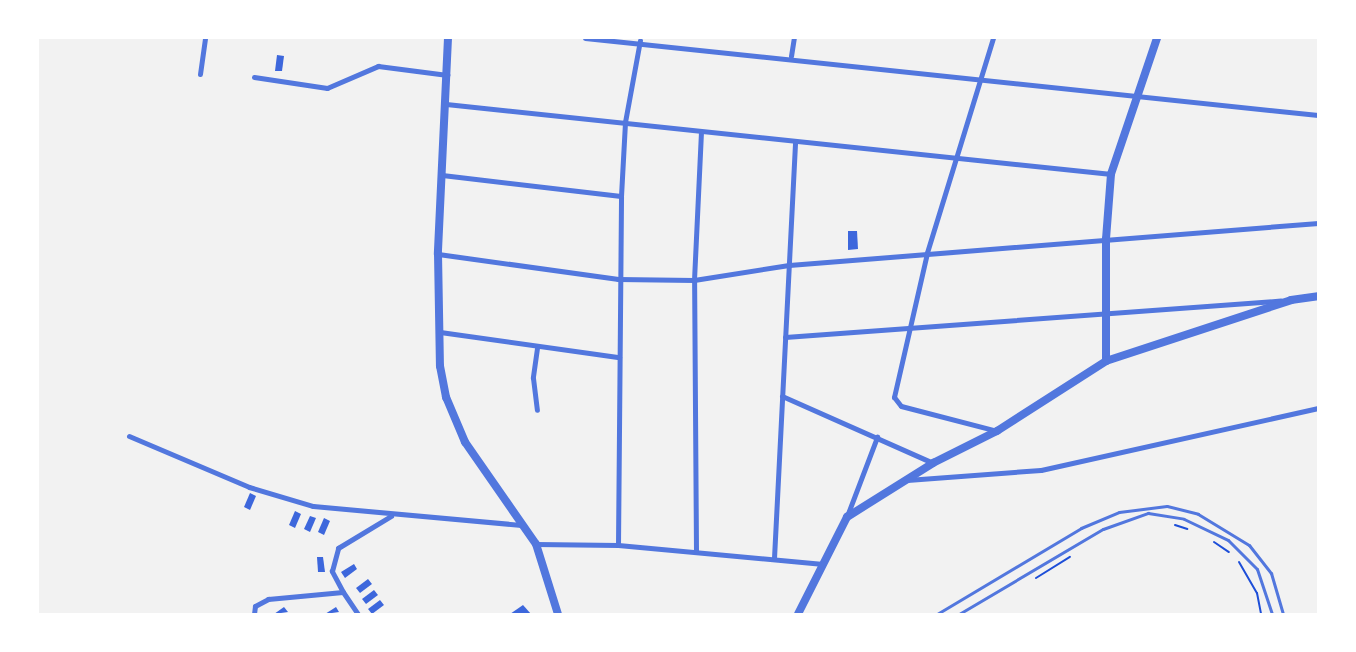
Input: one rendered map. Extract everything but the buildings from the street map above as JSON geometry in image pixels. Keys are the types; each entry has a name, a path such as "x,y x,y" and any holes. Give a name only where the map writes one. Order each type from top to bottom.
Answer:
{"street":[{"path":"200,74 205,38"},
{"path":"448,38 438,254 440,366 453,415 465,442 536,544 558,614"},
{"path":"585,38 640,39 791,56 978,82 1318,115"},
{"path":"791,56 794,38"},
{"path":"993,38 978,82 928,253 908,330 896,403 997,431"},
{"path":"1106,361 1104,312 1106,239 1111,174 1157,38"},
{"path":"618,545 618,279 620,196 625,122 640,39"},
{"path":"254,77 327,88 378,66 447,75"},
{"path":"446,104 1111,174"},
{"path":"696,552 694,280 701,132"},
{"path":"774,558 795,142"},
{"path":"442,175 620,196"},
{"path":"438,254 618,279 694,280 789,265 1318,223"},
{"path":"786,337 908,330 1104,312 1291,300 1318,296"},
{"path":"847,516 932,462 997,431 1106,361 1291,300"},
{"path":"440,332 537,348 619,358"},
{"path":"537,348 533,378 537,410"},
{"path":"782,396 932,462"},
{"path":"904,480 1041,470 1318,408"},
{"path":"129,436 283,498 391,516 521,525"},
{"path":"798,614 847,516 877,437"},
{"path":"358,614 332,571 338,548 391,516"},
{"path":"536,544 618,545 823,564"},
{"path":"254,614 255,606 291,594 343,592"}],"lane":[{"path":"937,614 1081,528 1118,512 1166,506 1198,514 1249,545 1271,573 1283,614"},
{"path":"959,614 1104,529 1148,513 1184,518 1228,540 1256,569 1272,614"}],"path":[{"path":"1173,525 1190,530"},
{"path":"1206,537 1239,562 1257,593 1261,614"},
{"path":"1028,581 1077,553"}]}
